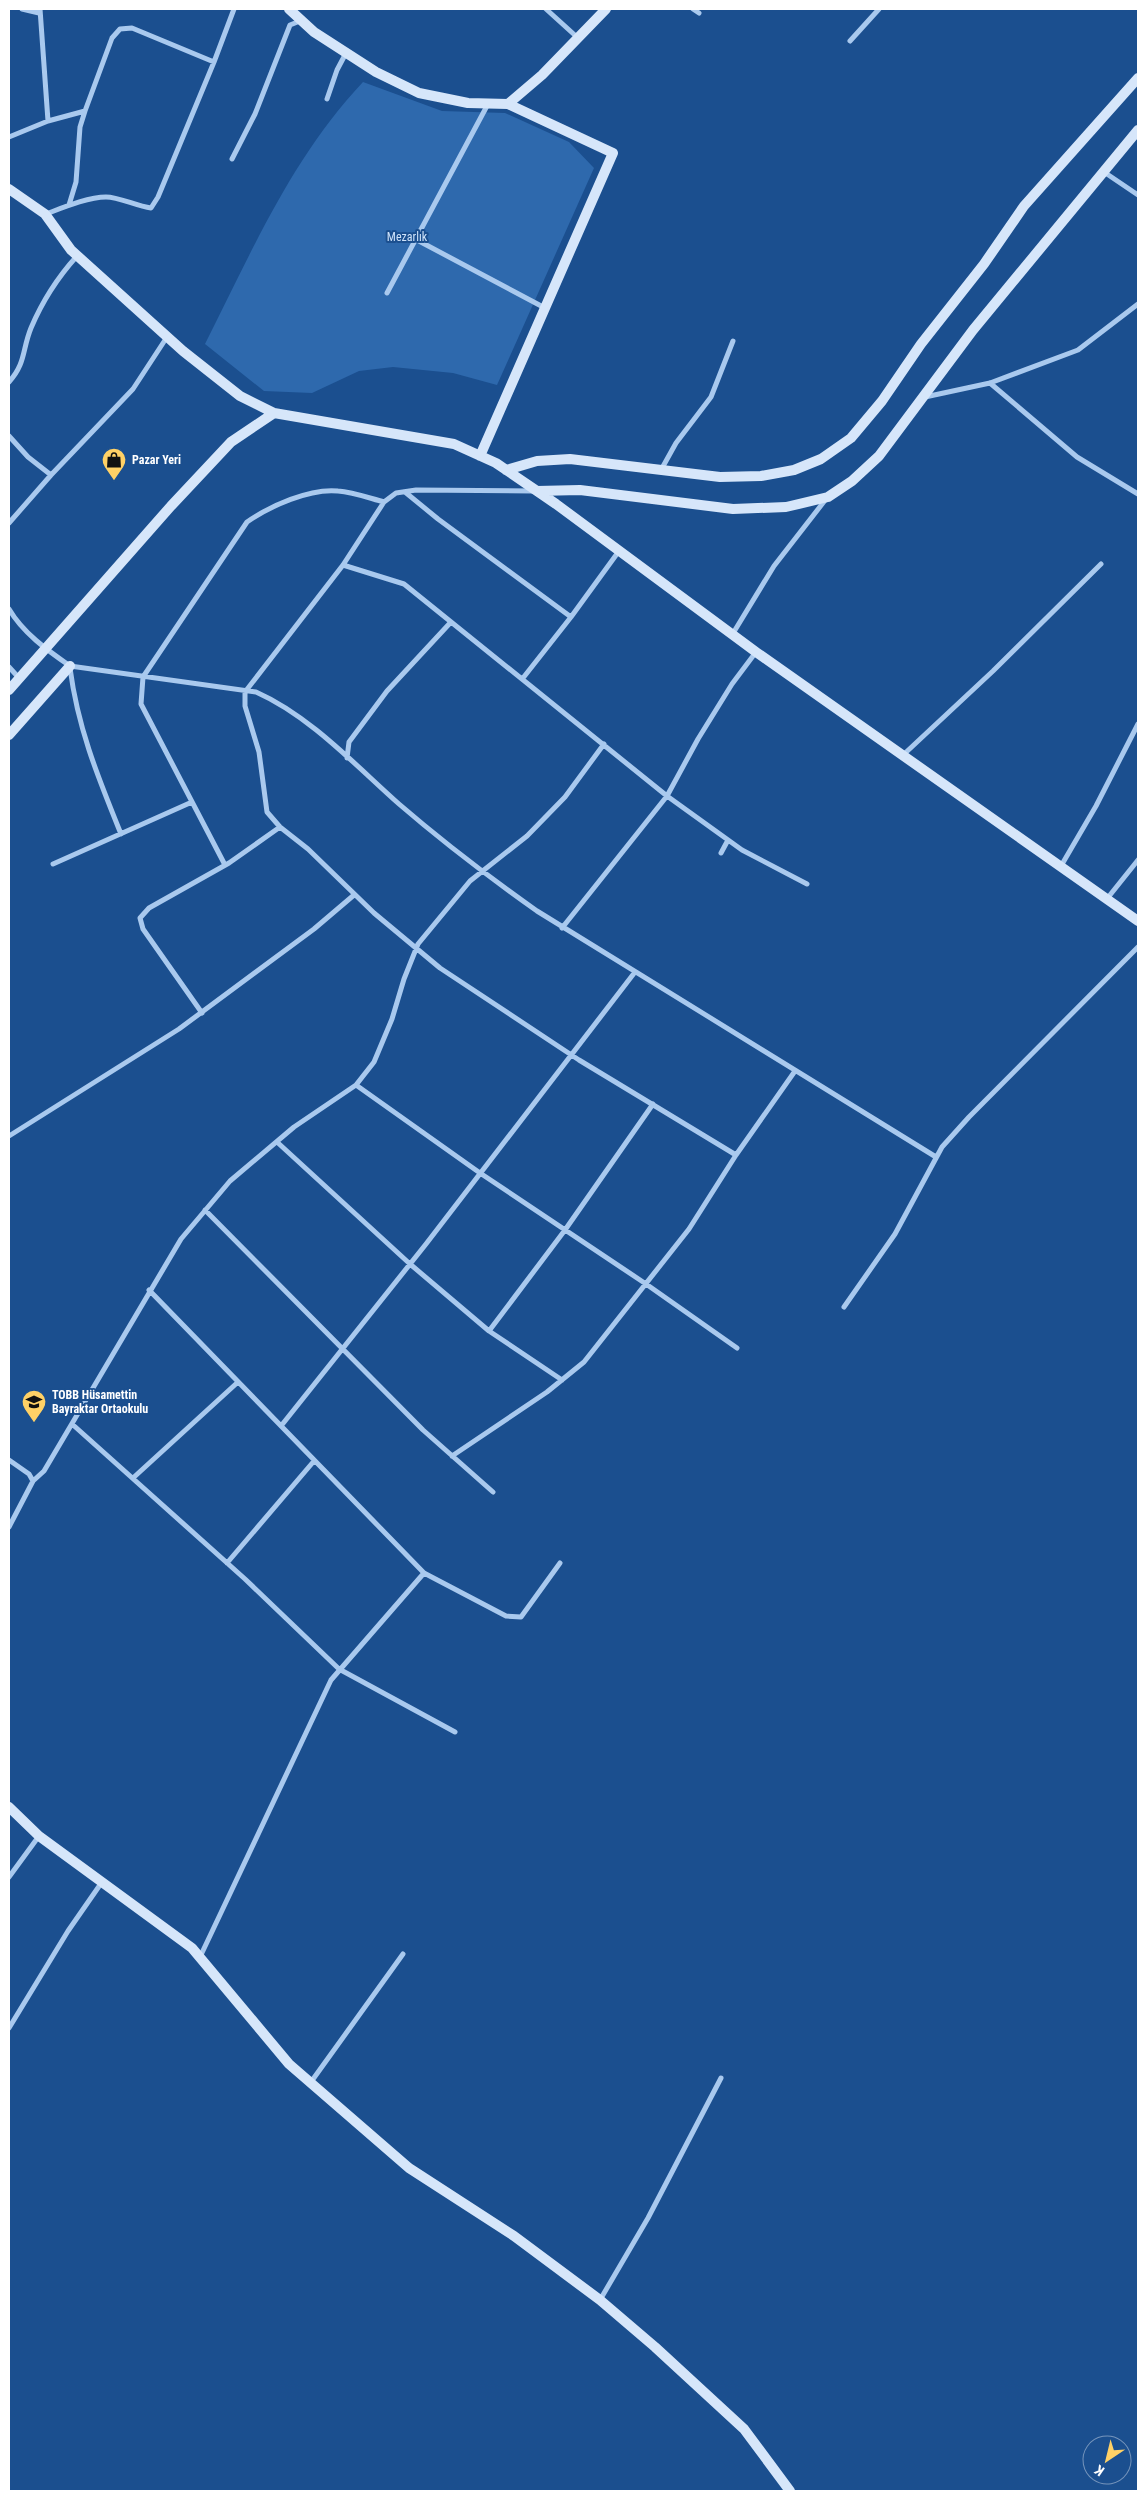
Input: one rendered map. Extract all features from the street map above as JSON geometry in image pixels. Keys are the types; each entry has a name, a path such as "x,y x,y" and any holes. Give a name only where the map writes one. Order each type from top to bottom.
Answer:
{"street":[{"path":"22,9 40,11 48,121"},
{"path":"45,214 69,205 106,197 151,208 158,197 234,9"},
{"path":"289,9 300,21 346,53 376,72 418,93 468,103 508,104 613,153 480,456"},
{"path":"546,9 578,39"},
{"path":"508,104 542,75 606,9"},
{"path":"693,9 699,13"},
{"path":"850,41 879,9"},
{"path":"232,159 255,114 290,25 300,21"},
{"path":"69,205 79,166 77,151 80,127 112,38 120,29 132,28 214,62"},
{"path":"327,99 337,70 346,53"},
{"path":"506,470 537,461 570,459 720,478 761,476 794,470 821,459 852,438 882,402 922,344 984,264 1024,206 1138,78"},
{"path":"387,293 488,103"},
{"path":"9,137 48,121 85,111"},
{"path":"732,635 774,566 828,497 852,481 879,456 925,397 973,330 1138,130"},
{"path":"1104,172 1138,195"},
{"path":"9,189 45,214 77,256 167,337 240,396 274,413 454,444 506,470 732,635 1060,868 1138,921"},
{"path":"416,240 545,309"},
{"path":"9,382 20,370 31,330 41,308 60,274 77,256"},
{"path":"925,397 990,383 1078,350 1138,304"},
{"path":"9,523 51,475 133,389 167,337"},
{"path":"661,470 676,443 711,397 733,340"},
{"path":"990,383 1077,457 1138,494"},
{"path":"9,690 230,442 274,413"},
{"path":"9,436 28,457 51,475"},
{"path":"736,1155 571,1055 440,968 354,895 308,849 280,826 267,812 259,752 245,706 245,692 260,676 343,565 384,502 396,493 416,490 580,490 734,510 786,507 828,497"},
{"path":"225,865 141,704 143,677 247,522 266,509 318,491 338,491 384,502"},
{"path":"405,492 438,519 571,618"},
{"path":"523,678 571,618 619,551"},
{"path":"902,756 993,672 1101,564"},
{"path":"343,565 404,584 667,796 742,850 807,884"},
{"path":"9,609 16,622 45,648 70,666 245,692 256,692 273,700 318,732 441,840 482,873 562,928 936,1158"},
{"path":"347,758 350,742 387,691 451,622"},
{"path":"562,928 667,796 732,684 756,652"},
{"path":"9,735 70,666"},
{"path":"70,666 74,697 86,746 121,834"},
{"path":"9,667 19,678"},
{"path":"1060,868 1096,806 1138,724"},
{"path":"9,1527 33,1481 44,1471 180,1239 230,1181 294,1127 356,1085 374,1062 392,1019 404,979 417,948 470,882 527,836 566,798 604,744"},
{"path":"52,864 192,802"},
{"path":"202,1013 143,929 140,918 149,908 225,865 280,826"},
{"path":"721,853 728,840"},
{"path":"1106,900 1138,860"},
{"path":"9,1136 86,1089 202,1013 306,935 354,895"},
{"path":"844,1307 895,1234 942,1147 969,1117 1138,947"},
{"path":"281,1426 410,1264 635,972"},
{"path":"452,1456 562,1380 584,1362 689,1229 736,1155 796,1071"},
{"path":"356,1085 480,1174 646,1284 737,1348"},
{"path":"489,1331 565,1230 653,1104"},
{"path":"276,1142 410,1264 489,1331 562,1380"},
{"path":"205,1210 422,1430 493,1492"},
{"path":"149,1290 424,1573 506,1616 521,1616 560,1563"},
{"path":"134,1478 238,1382"},
{"path":"72,1424 134,1478 339,1668 455,1732"},
{"path":"9,1460 29,1474 33,1481"},
{"path":"227,1563 314,1461"},
{"path":"200,1958 331,1680 339,1668 424,1573"},
{"path":"9,1807 39,1836 192,1948 289,2064 409,2168 514,2236 600,2300 744,2428 790,2491"},
{"path":"9,1876 39,1836"},
{"path":"9,2028 68,1931 102,1882"},
{"path":"310,2082 403,1954"},
{"path":"600,2300 648,2218 721,2078"}],"green space":[{"name":"Mezarlık","path":"363,82 442,111 505,113 569,142 594,168 497,385 453,373 393,367 359,371 312,393 264,391 205,344 256,241 294,174 338,111"}],"place":[{"name":"Pazar Yeri","path":"114,481"},
{"name":"TOBB Hüsamettin Bayraktar Ortaokulu","path":"34,1423"}]}
